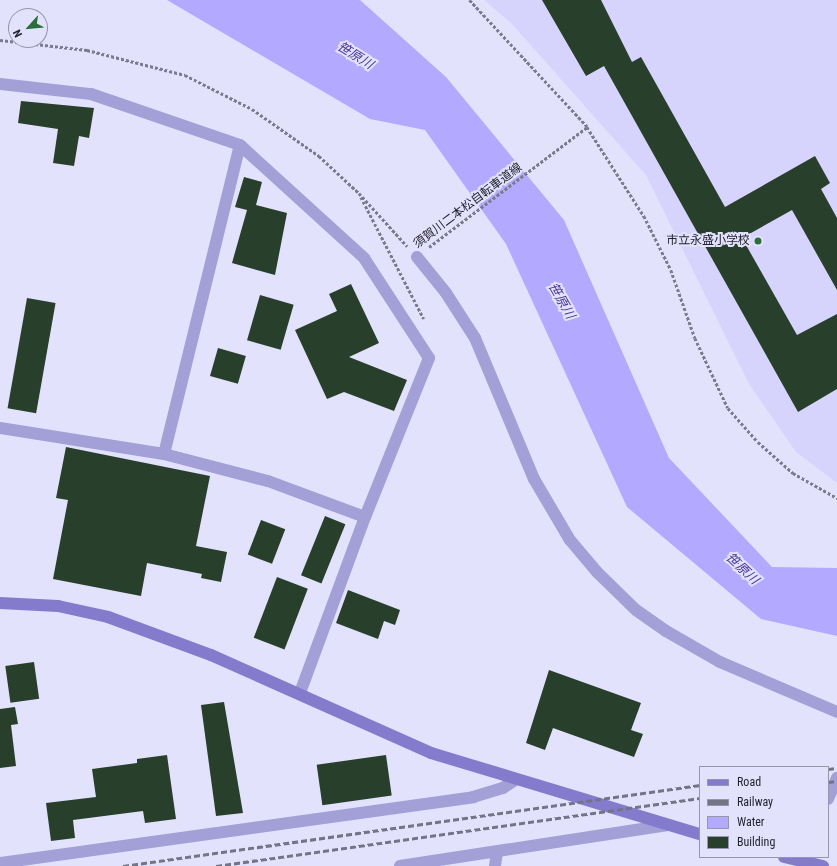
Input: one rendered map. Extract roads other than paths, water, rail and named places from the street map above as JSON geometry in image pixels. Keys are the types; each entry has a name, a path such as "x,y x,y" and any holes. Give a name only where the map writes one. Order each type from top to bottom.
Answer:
{"street":[{"path":"0,84 91,94 240,145 364,258 429,358 364,517 300,693"},
{"path":"164,454 240,145"},
{"path":"421,254 475,338 534,479 570,540 597,572 636,610 666,631 727,665 837,712"},
{"path":"0,428 11,427 164,454 268,481 364,517"},
{"path":"0,603 58,606 108,617 211,655 300,693 431,753 515,780 699,834"},
{"path":"829,797 837,778"},
{"path":"0,863 473,798 503,788 515,780"},
{"path":"400,866 668,825"},
{"path":"495,866 498,852"},
{"path":"788,858 823,866"}],"water":[{"name":"笹原川","path":"167,0 360,0 446,77 564,220 669,458 772,567 837,568 837,636 761,619 627,507 506,244 425,130 370,119"}],"railway":[{"path":"829,769 837,768"},
{"path":"829,782 837,781"},
{"path":"123,866 699,785"},
{"path":"216,866 699,798"}],"place":[{"name":"市立永盛小学校","path":"758,241"}]}
